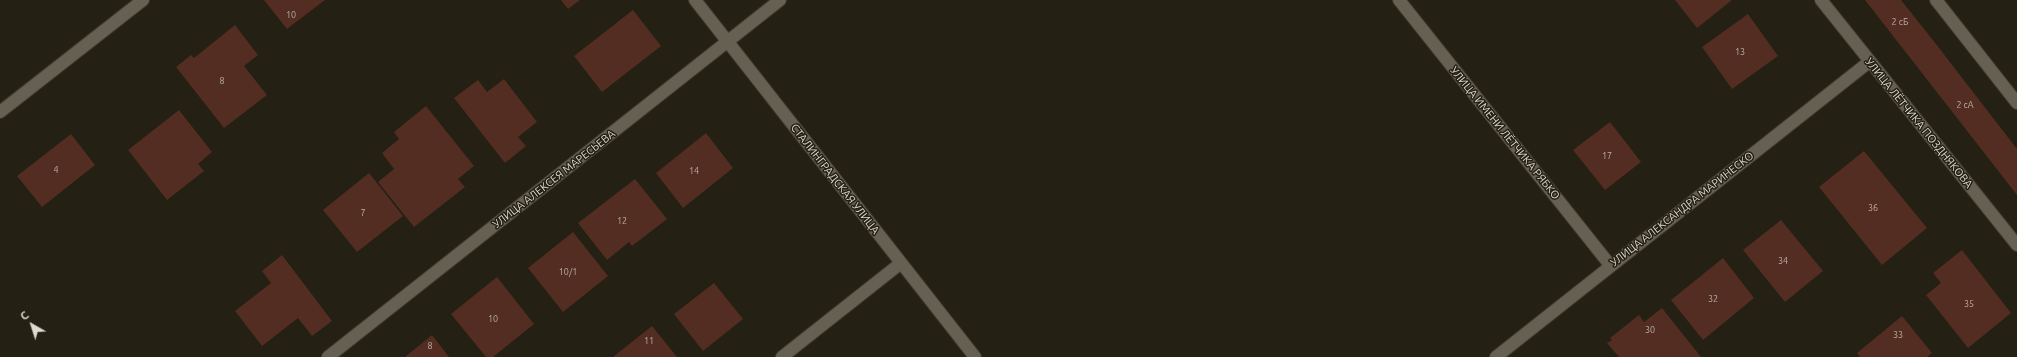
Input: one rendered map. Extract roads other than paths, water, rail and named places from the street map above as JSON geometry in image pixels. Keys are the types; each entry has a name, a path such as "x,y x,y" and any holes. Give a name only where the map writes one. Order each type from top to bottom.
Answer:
{"street":[{"path":"0,112 143,0"},
{"name":"СТАЛИНГРАДСКАЯ УЛИЦА","path":"695,0 975,357"},
{"name":"УЛИЦА АЛЕКСЕЯ МАРЕСЬЕВА","path":"328,357 780,0"},
{"name":"УЛИЦА ИМЕНИ ЛЁТЧИКА РЯБКО","path":"1399,0 1610,265"},
{"name":"УЛИЦА ЛЁТЧИКА ПОЗДНЯКОВА","path":"1821,0 1869,62 2017,245"},
{"path":"1942,2 2017,103"},
{"name":"УЛИЦА АЛЕКСАНДРА МАРИНЕСКО","path":"1496,357 1610,265 1869,62"},
{"path":"782,357 901,263"}]}
